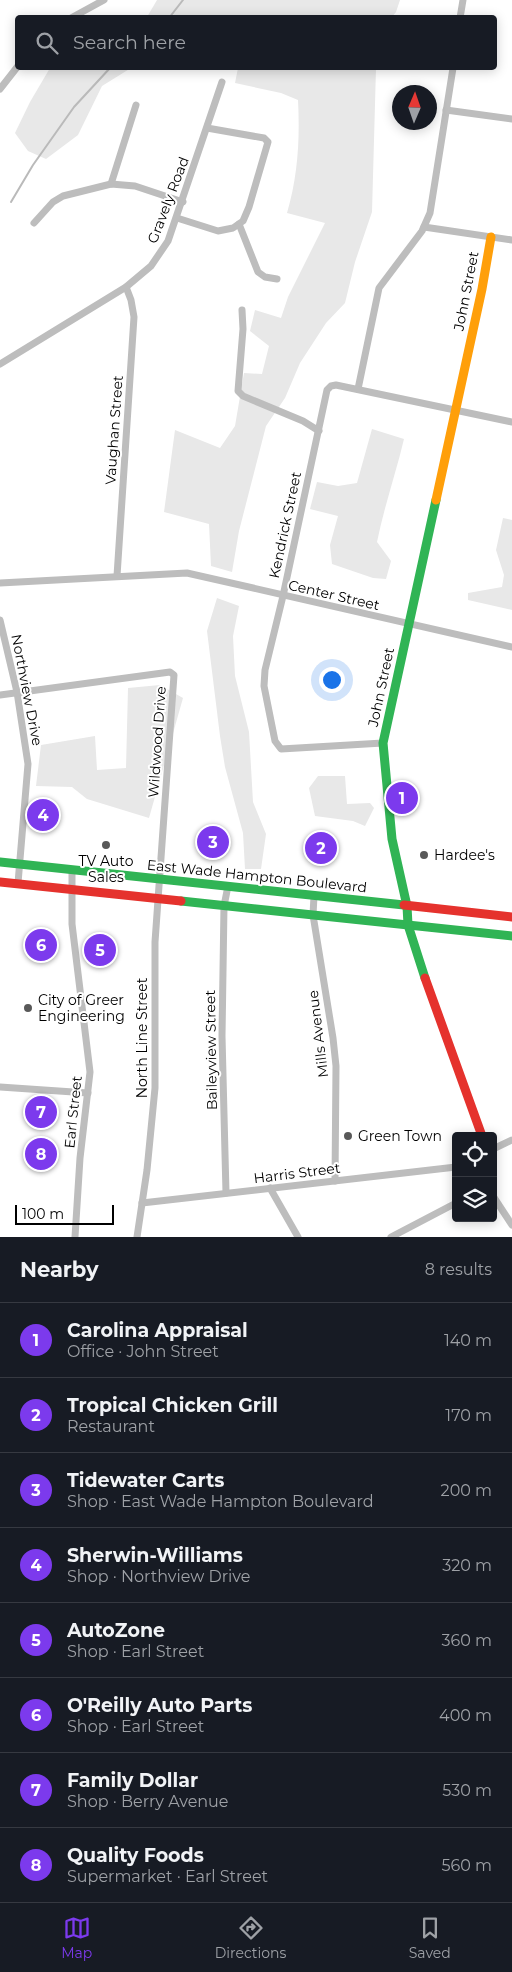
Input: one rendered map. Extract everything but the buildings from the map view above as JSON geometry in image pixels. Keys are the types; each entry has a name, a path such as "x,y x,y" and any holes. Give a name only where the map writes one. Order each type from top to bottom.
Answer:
{"main road":[{"name":"John Street","path":"481,1132 416,955 408,925 407,906 392,839 383,743 482,289 490,237"},
{"name":"East Wade Hampton Boulevard","path":"0,862 512,917"},
{"path":"0,882 512,936"}],"street":[{"path":"77,15 104,0"},
{"path":"460,15 463,0"},
{"path":"0,89 15,70"},
{"path":"358,389 379,288 424,227 430,212 453,70"},
{"name":"Gravely Road","path":"0,364 137,280 161,254 183,202 222,82"},
{"path":"111,184 136,105"},
{"path":"446,110 512,120"},
{"path":"177,218 218,231 233,228 243,221 249,207 268,142 264,138 207,128"},
{"path":"34,223 53,202 63,196 111,184 135,186 183,202"},
{"path":"239,224 258,272 265,277 277,279"},
{"path":"424,227 512,240"},
{"name":"Vaughan Street","path":"117,576 134,317 126,287"},
{"path":"242,310 238,391 243,396 303,421 319,431"},
{"name":"Kendrick Street","path":"383,743 287,750 277,746 265,694 264,678 329,388 334,385 358,389 512,422"},
{"name":"Center Street","path":"0,583 187,574 512,647"},
{"name":"Northview Drive","path":"0,620 17,692 28,764 18,884"},
{"name":"Wildwood Drive","path":"0,695 144,674 170,672 174,675 158,898"},
{"name":"Earl Street","path":"72,870 73,932 90,1064 80,1158 75,1237"},
{"name":"Baileyview Street","path":"226,1193 222,1036 224,906 228,886"},
{"name":"Mills Avenue","path":"314,896 313,915 335,1057 335,1181"},
{"name":"North Line Street","path":"137,1237 156,1088 154,968 158,898"},
{"path":"0,1087 88,1094"},
{"path":"497,1148 512,1140"},
{"name":"Harris Street","path":"142,1203 452,1167"},
{"path":"270,1188 298,1237"},
{"path":"497,1202 512,1225"},
{"path":"391,1237 452,1205"}],"shaded area":[{"path":"157,0 400,0 394,15 148,15"},
{"path":"49,70 128,70 102,86 78,135 46,159 28,151 15,133"},
{"path":"238,70 376,70 372,212 355,262 345,303 326,323 300,363 285,398 266,426 239,531 232,572 211,566 209,524 164,512 175,430 220,448 235,426 244,373 262,374 269,346 250,331 255,310 281,318 288,297 325,223 287,213 294,185 297,157 298,100 281,93 235,83"},
{"path":"372,429 404,439 377,542 391,561 386,579 373,578 332,564 330,545 338,516 310,509 317,482 338,486 357,483"},
{"path":"503,518 512,520 512,610 468,600 468,593 502,587 504,575 496,550"},
{"path":"217,598 239,606 233,636 235,676 249,732 253,802 266,834 261,869 245,869 243,833 225,767 207,631"},
{"path":"160,685 183,698 149,818 87,799 72,787 36,786 41,745 95,736 97,770 126,768 128,688"},
{"path":"318,776 345,776 347,804 370,803 374,808 365,826 353,821 315,816 309,788"}],"waterway":[{"path":"171,15 183,0"},
{"path":"11,202 33,165 74,107 108,70"}],"traffic: fast":[{"path":"425,978 408,925 407,906 392,839 383,743 436,500"},
{"path":"0,862 404,905"},
{"path":"181,901 512,936"}],"traffic: slow":[{"path":"436,500 482,289 491,237"}],"traffic: jam":[{"path":"0,882 181,901"},
{"path":"404,905 512,917"},
{"path":"425,978 481,1132"}],"place":[{"name":"Carolina Appraisal","path":"402,798"},
{"name":"Sherwin-Williams","path":"43,815"},
{"name":"Tidewater Carts","path":"213,842"},
{"name":"TV Auto Sales","path":"106,845"},
{"name":"Tropical Chicken Grill","path":"321,848"},
{"name":"Hardee's","path":"424,855"},
{"name":"O'Reilly Auto Parts","path":"41,945"},
{"name":"AutoZone","path":"100,950"},
{"name":"City of Greer Engineering","path":"28,1008"},
{"name":"Family Dollar","path":"41,1112"},
{"name":"Green Town","path":"348,1136"},
{"name":"Quality Foods","path":"41,1154"}]}
